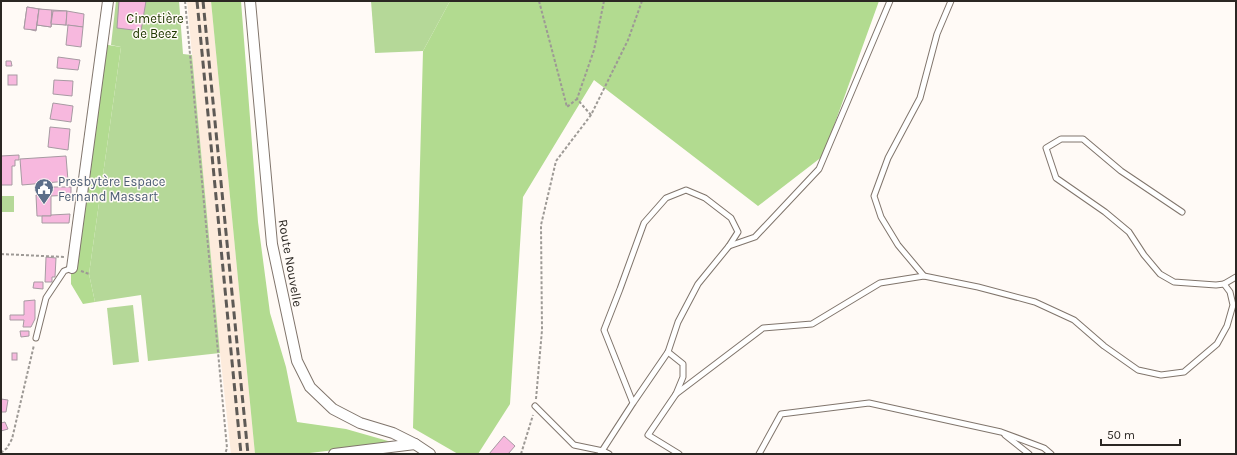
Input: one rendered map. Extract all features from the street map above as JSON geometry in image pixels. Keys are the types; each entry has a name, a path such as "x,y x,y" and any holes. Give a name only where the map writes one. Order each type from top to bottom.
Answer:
{"street":[{"path":"72,268 108,1"},
{"name":"Route Nouvelle","path":"250,1 272,244 297,361 310,387 333,409 360,423 393,433 415,444 430,454"},
{"path":"334,454 415,444"}],"lane":[{"path":"729,246 755,236 819,169 890,1"},
{"path":"924,276 898,246 881,217 874,196 888,158 920,98 937,34 951,1"},
{"path":"1182,212 1121,171 1083,139 1061,139 1046,148 1056,178 1105,212 1129,232 1144,255 1160,274 1174,282 1216,285 1224,284 1236,277"},
{"path":"601,452 668,352 678,322 698,284 729,246 738,232 731,218 705,198 686,190 666,198 644,223 604,330 633,403"},
{"path":"36,338 46,298 64,271 72,268"},
{"path":"676,394 763,328 812,324 880,283 924,276 978,287 1035,302 1074,320 1104,346 1138,370 1161,375 1184,372 1217,344 1227,326 1233,305 1230,292 1224,284"},
{"path":"668,352 683,364 683,377 676,394 648,435 679,454"},
{"path":"759,454 781,414 869,403 1001,432 1044,448 1051,454"},
{"path":"535,406 574,445 609,454"},
{"path":"1001,432 1029,454"}],"path":[{"path":"185,1 227,448 225,454"},
{"path":"539,1 567,107 577,100 594,50 604,1"},
{"path":"522,454 535,406 542,330 541,225 556,161 591,115 628,40 642,1"},
{"path":"577,100 591,115"},
{"path":"1,254 74,257"},
{"path":"1,453 12,439 36,338"}],"shaded area":[{"path":"187,1 211,1 255,454 231,454"}],"green space":[{"name":"Cimetière de Beez","path":"116,1 179,1 183,54 192,55 220,353 148,361 141,295 95,302 89,274 121,47 111,45"},
{"path":"211,1 241,1 258,222 270,313 286,367 297,422 346,429 395,443 301,454 255,454"},
{"path":"371,1 450,1 423,51 375,53"},
{"path":"450,1 879,1 823,156 758,206 594,80 523,197 510,404 478,454 458,454 413,428 423,51"},
{"path":"102,44 121,47 89,274 95,302 83,304 71,284 71,272"},
{"path":"1,196 14,196 14,212 1,212"},
{"path":"133,305 139,362 113,365 107,308"}],"building":[{"path":"119,1 146,1 141,31 117,28"},
{"path":"27,7 39,9 36,31 24,28"},
{"path":"27,7 39,9 36,30 24,29"},
{"path":"39,9 53,11 51,27 37,25"},
{"path":"39,9 52,10 51,27 37,25"},
{"path":"52,10 67,11 66,25 51,23"},
{"path":"53,11 67,11 66,25 51,24"},
{"path":"67,11 84,14 83,27 66,25"},
{"path":"68,25 83,27 81,47 66,45"},
{"path":"58,57 80,60 78,70 57,68"},
{"path":"6,61 11,61 12,66 6,66"},
{"path":"8,75 17,75 17,85 8,85"},
{"path":"54,80 73,81 72,96 53,94"},
{"path":"53,103 73,106 71,122 50,119"},
{"path":"50,127 70,129 68,150 48,147"},
{"path":"19,155 19,160 15,160 15,166 12,166 12,185 1,185 1,156"},
{"path":"66,156 68,181 22,185 20,159"},
{"name":"Presbytère Espace Fernand Massart","path":"42,187 71,187 71,195 51,196 51,216 37,216 36,195 42,194"},
{"path":"70,214 69,223 42,223 42,216"},
{"path":"46,257 56,258 55,277 52,277 52,282 45,282"},
{"path":"34,282 43,282 43,289 33,288"},
{"path":"35,300 35,319 31,327 23,327 24,320 10,320 10,315 24,315 24,301"},
{"path":"20,331 29,331 29,336 21,337"},
{"path":"12,353 17,353 17,360 12,360"},
{"path":"1,399 8,400 6,412 1,412"},
{"path":"5,422 8,429 1,431 1,423"},
{"path":"504,436 515,446 508,454 489,454"}],"railway":[{"path":"197,1 241,454"},
{"path":"203,1 248,454"}],"place":[{"name":"Presbytère Espace Fernand Massart","path":"44,205"}]}
